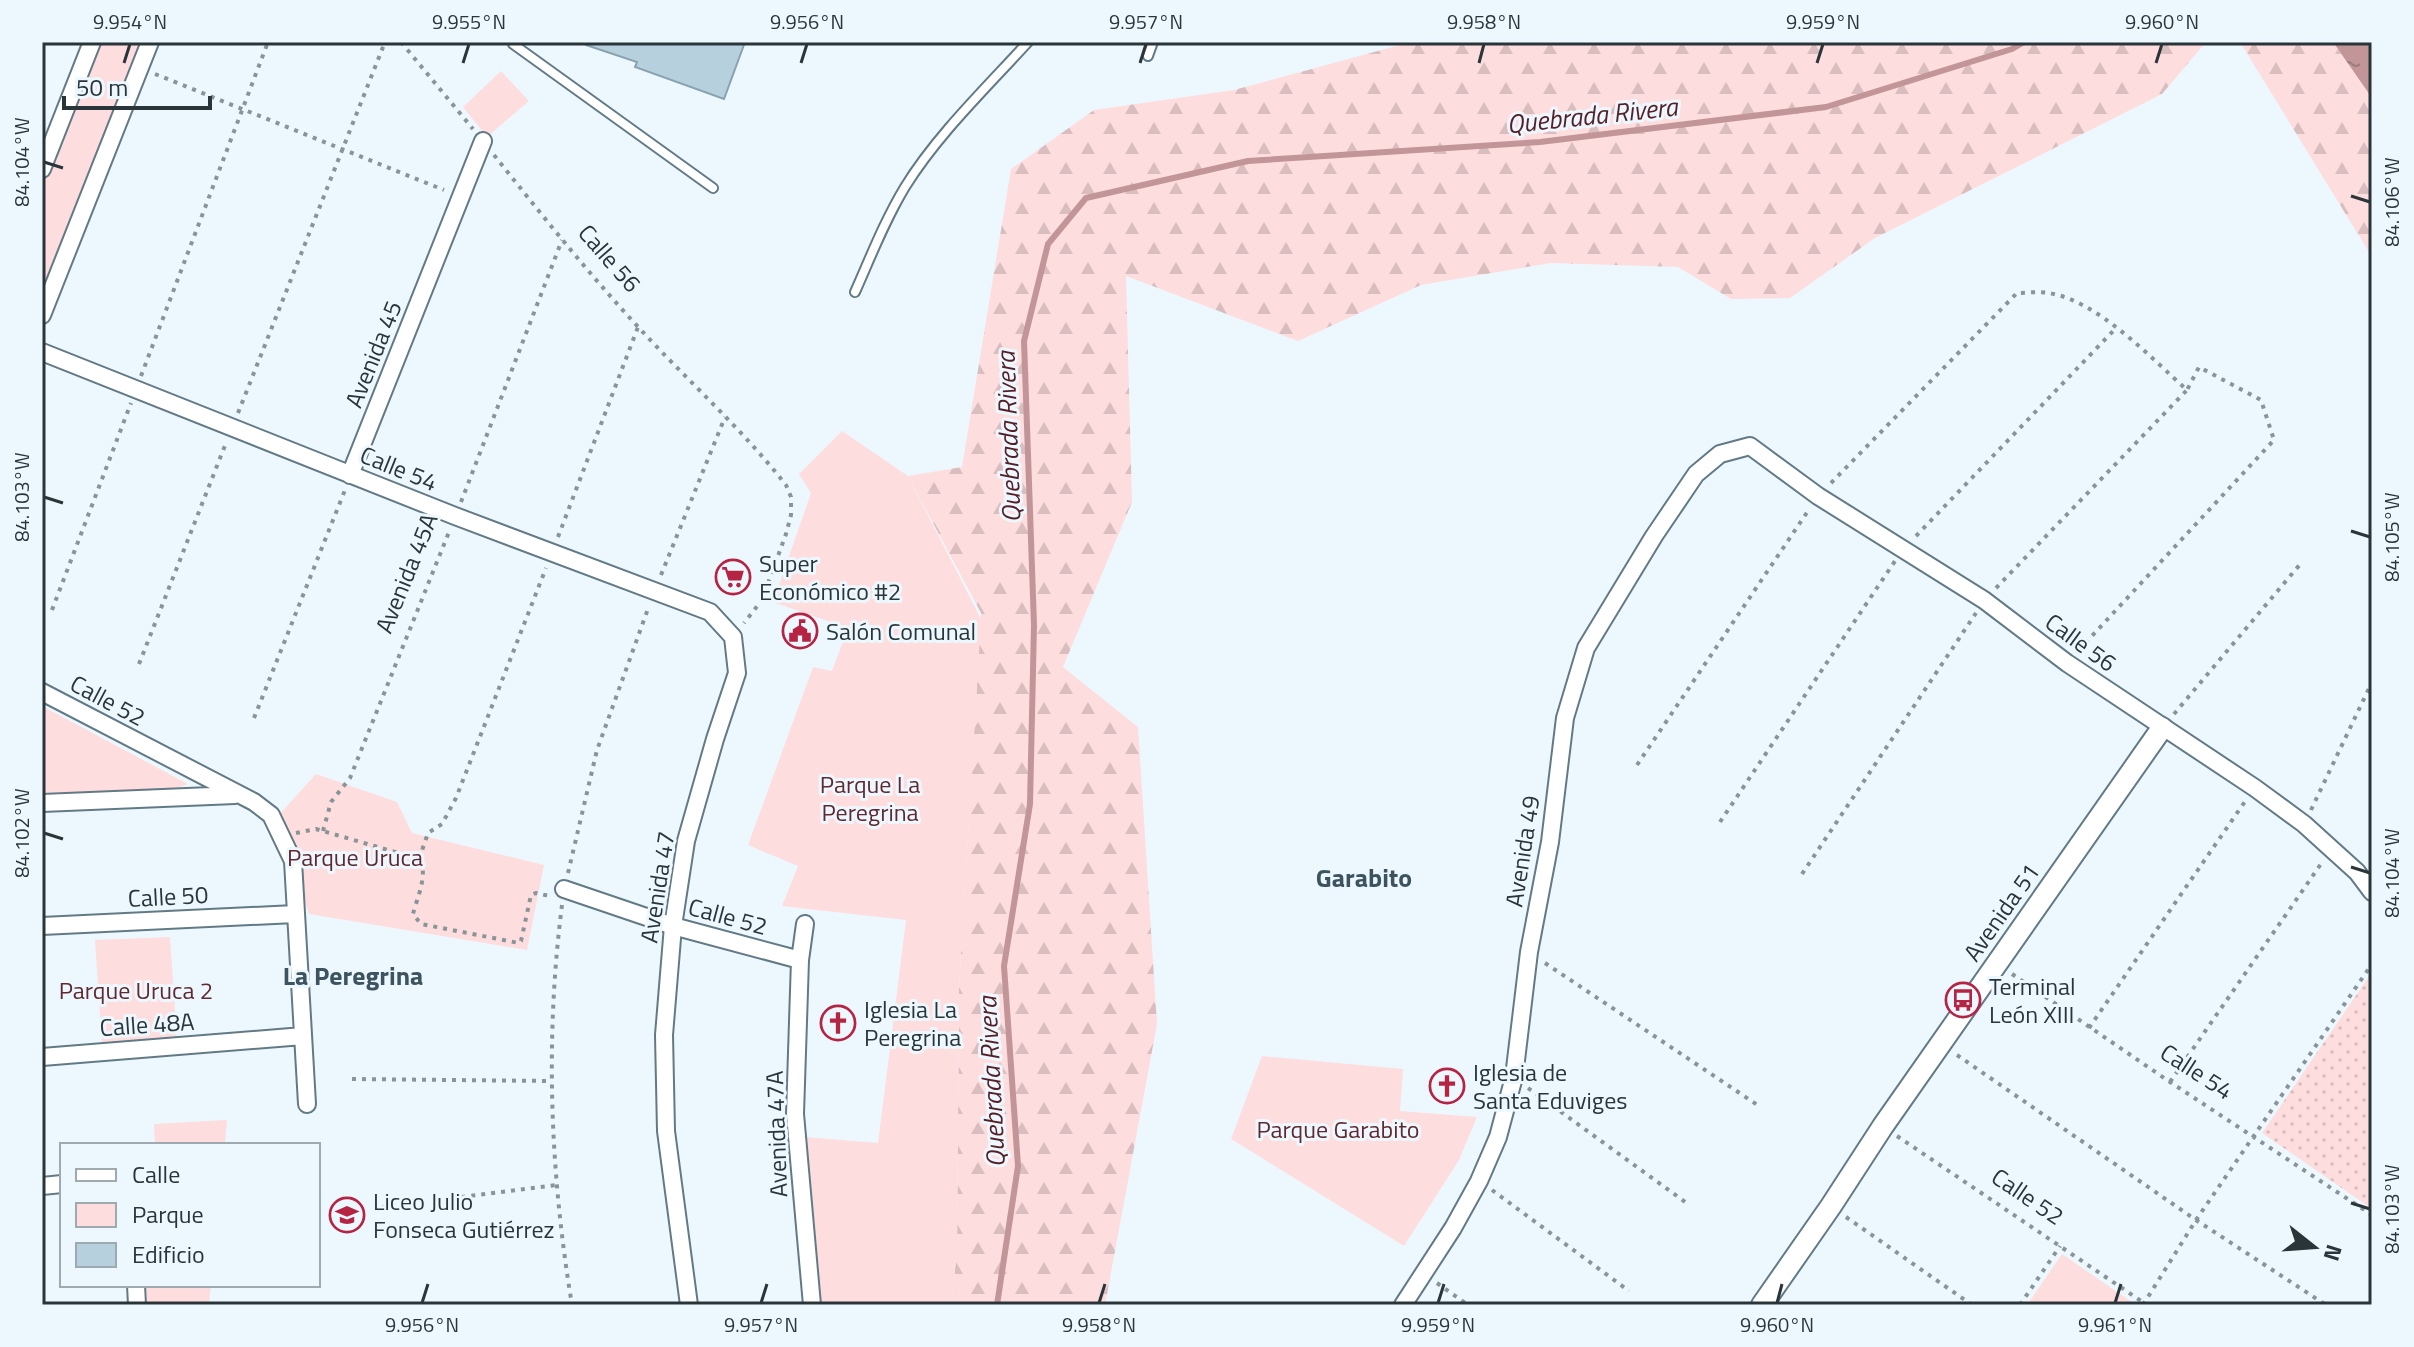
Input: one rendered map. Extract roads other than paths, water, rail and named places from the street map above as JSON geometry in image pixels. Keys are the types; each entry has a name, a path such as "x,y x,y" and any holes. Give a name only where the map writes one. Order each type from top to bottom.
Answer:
{"street":[{"path":"42,169 92,42"},
{"path":"42,315 150,42"},
{"name":"Avenida 45","path":"350,475 483,141"},
{"name":"Calle 54","path":"42,352 455,516 710,612 733,637"},
{"name":"Calle 56","path":"1750,446 1818,496 1984,600 2067,663 2255,788 2304,824 2357,872 2372,892"},
{"name":"Avenida 49","path":"1403,1305 1479,1181 1498,1137 1514,1077 1529,952 1550,842 1565,718 1586,648 1696,474 1720,454 1750,446"},
{"name":"Avenida 47","path":"689,1305 666,1131 664,1035 673,926 686,841 737,673 733,637"},
{"name":"Calle 52","path":"42,692 236,795"},
{"name":"Avenida 51","path":"1762,1305 1883,1126 2162,728"},
{"path":"42,803 236,795 254,802 271,815 293,861 307,1104"},
{"name":"Calle 52","path":"564,894 800,960"},
{"name":"Calle 50","path":"42,926 295,914"},
{"path":"800,960 805,924"},
{"name":"Avenida 47A","path":"800,960 795,1114 812,1305"},
{"name":"Calle 48A","path":"42,1057 303,1036"}],"lane":[{"path":"513,42 713,188"},
{"path":"855,292 907,183 955,122 1028,42"},
{"path":"1148,56 1153,42"}],"water":[{"path":"2333,42 2372,42 2372,98"}],"waterway":[{"name":"Quebrada Rivera","path":"997,1305 1018,1166 1004,966 1030,804 1034,625 1024,341 1048,244 1086,198 1248,161 1540,142 1826,107 2012,49 2024,42"}],"place":[{"name":"Super Económico #2","path":"733,577"},
{"name":"Salón Comunal","path":"800,631"},
{"name":"Terminal León XIII","path":"1963,1000"},
{"name":"Iglesia La Peregrina","path":"838,1023"},
{"name":"Iglesia de Santa Eduviges","path":"1447,1086"},
{"name":"Liceo Julio Fonseca Gutiérrez","path":"347,1215"}],"district":[{"name":"Garabito","path":"1364,877"},
{"name":"La Peregrina","path":"353,975"}],"park label":[{"name":"Parque La Peregrina","path":"870,798"},
{"name":"Parque Uruca","path":"355,857"},
{"name":"Parque Uruca 2","path":"136,990"},
{"name":"Parque Garabito","path":"1338,1129"}]}
